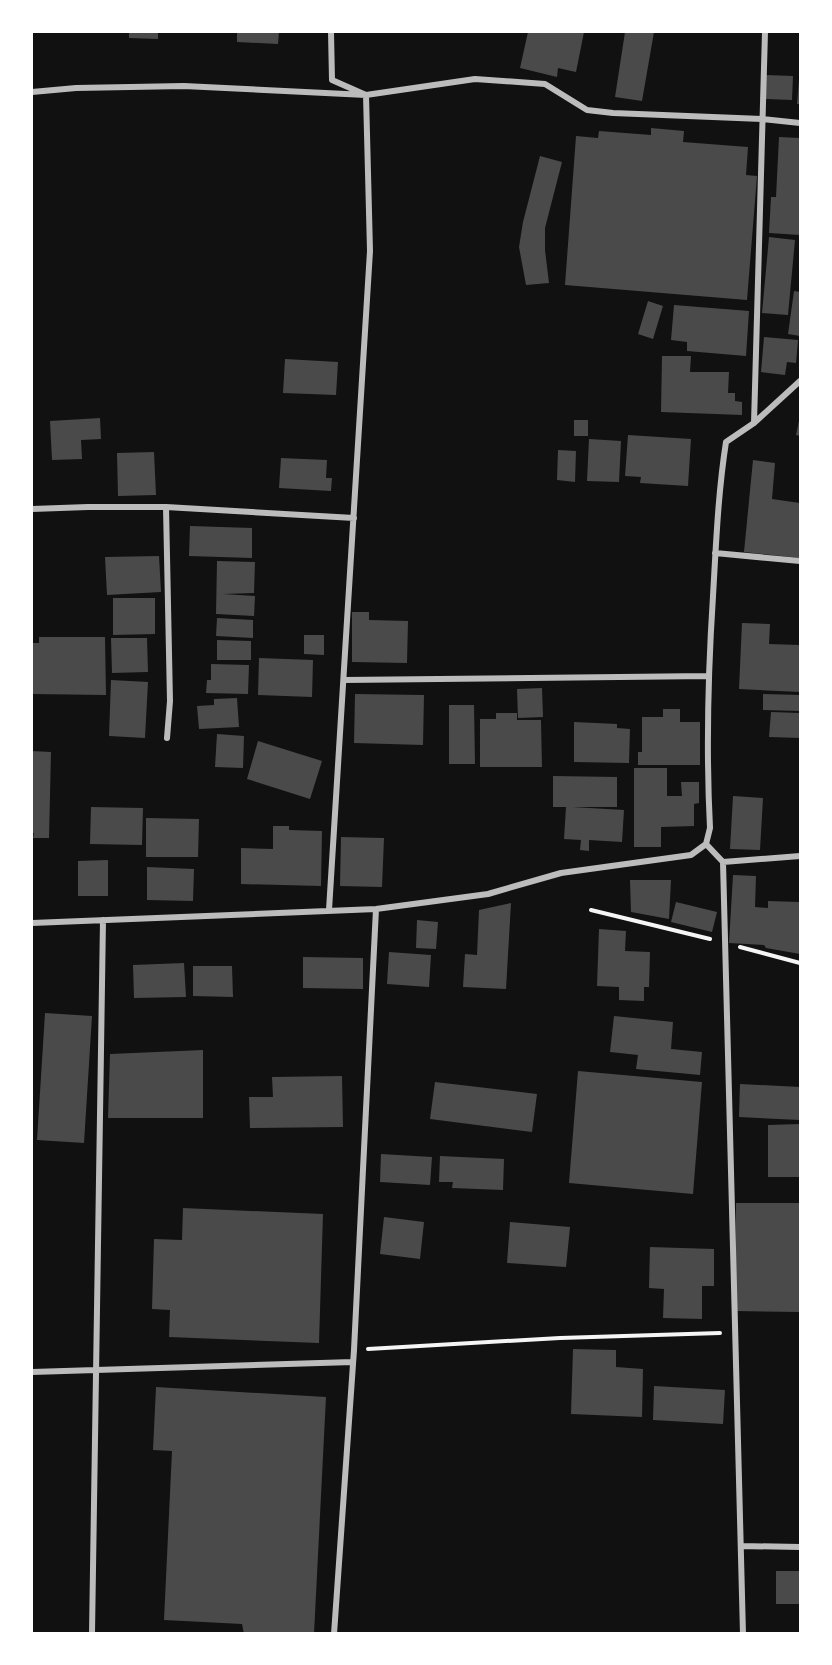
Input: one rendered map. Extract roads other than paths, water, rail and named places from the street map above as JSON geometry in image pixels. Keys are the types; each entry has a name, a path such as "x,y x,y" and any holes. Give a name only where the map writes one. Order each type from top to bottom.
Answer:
{"street":[{"path":"331,32 332,80 366,95"},
{"path":"754,423 765,32"},
{"path":"32,92 76,88 184,87 366,95 475,79 544,84 586,110 801,123"},
{"path":"329,910 370,251 366,95"},
{"path":"32,923 376,909 488,894 561,873 691,855 706,844 710,828 708,676 715,553 726,442 754,423 801,381"},
{"path":"32,509 166,507 354,518"},
{"path":"166,507 170,701 166,738"},
{"path":"715,553 801,561"},
{"path":"344,680 708,676"},
{"path":"706,844 723,862 743,1634"},
{"path":"723,862 801,856"},
{"path":"334,1634 354,1350 376,909"},
{"path":"92,1634 104,920"},
{"path":"32,1372 353,1362"},
{"path":"741,1546 801,1546"}]}
